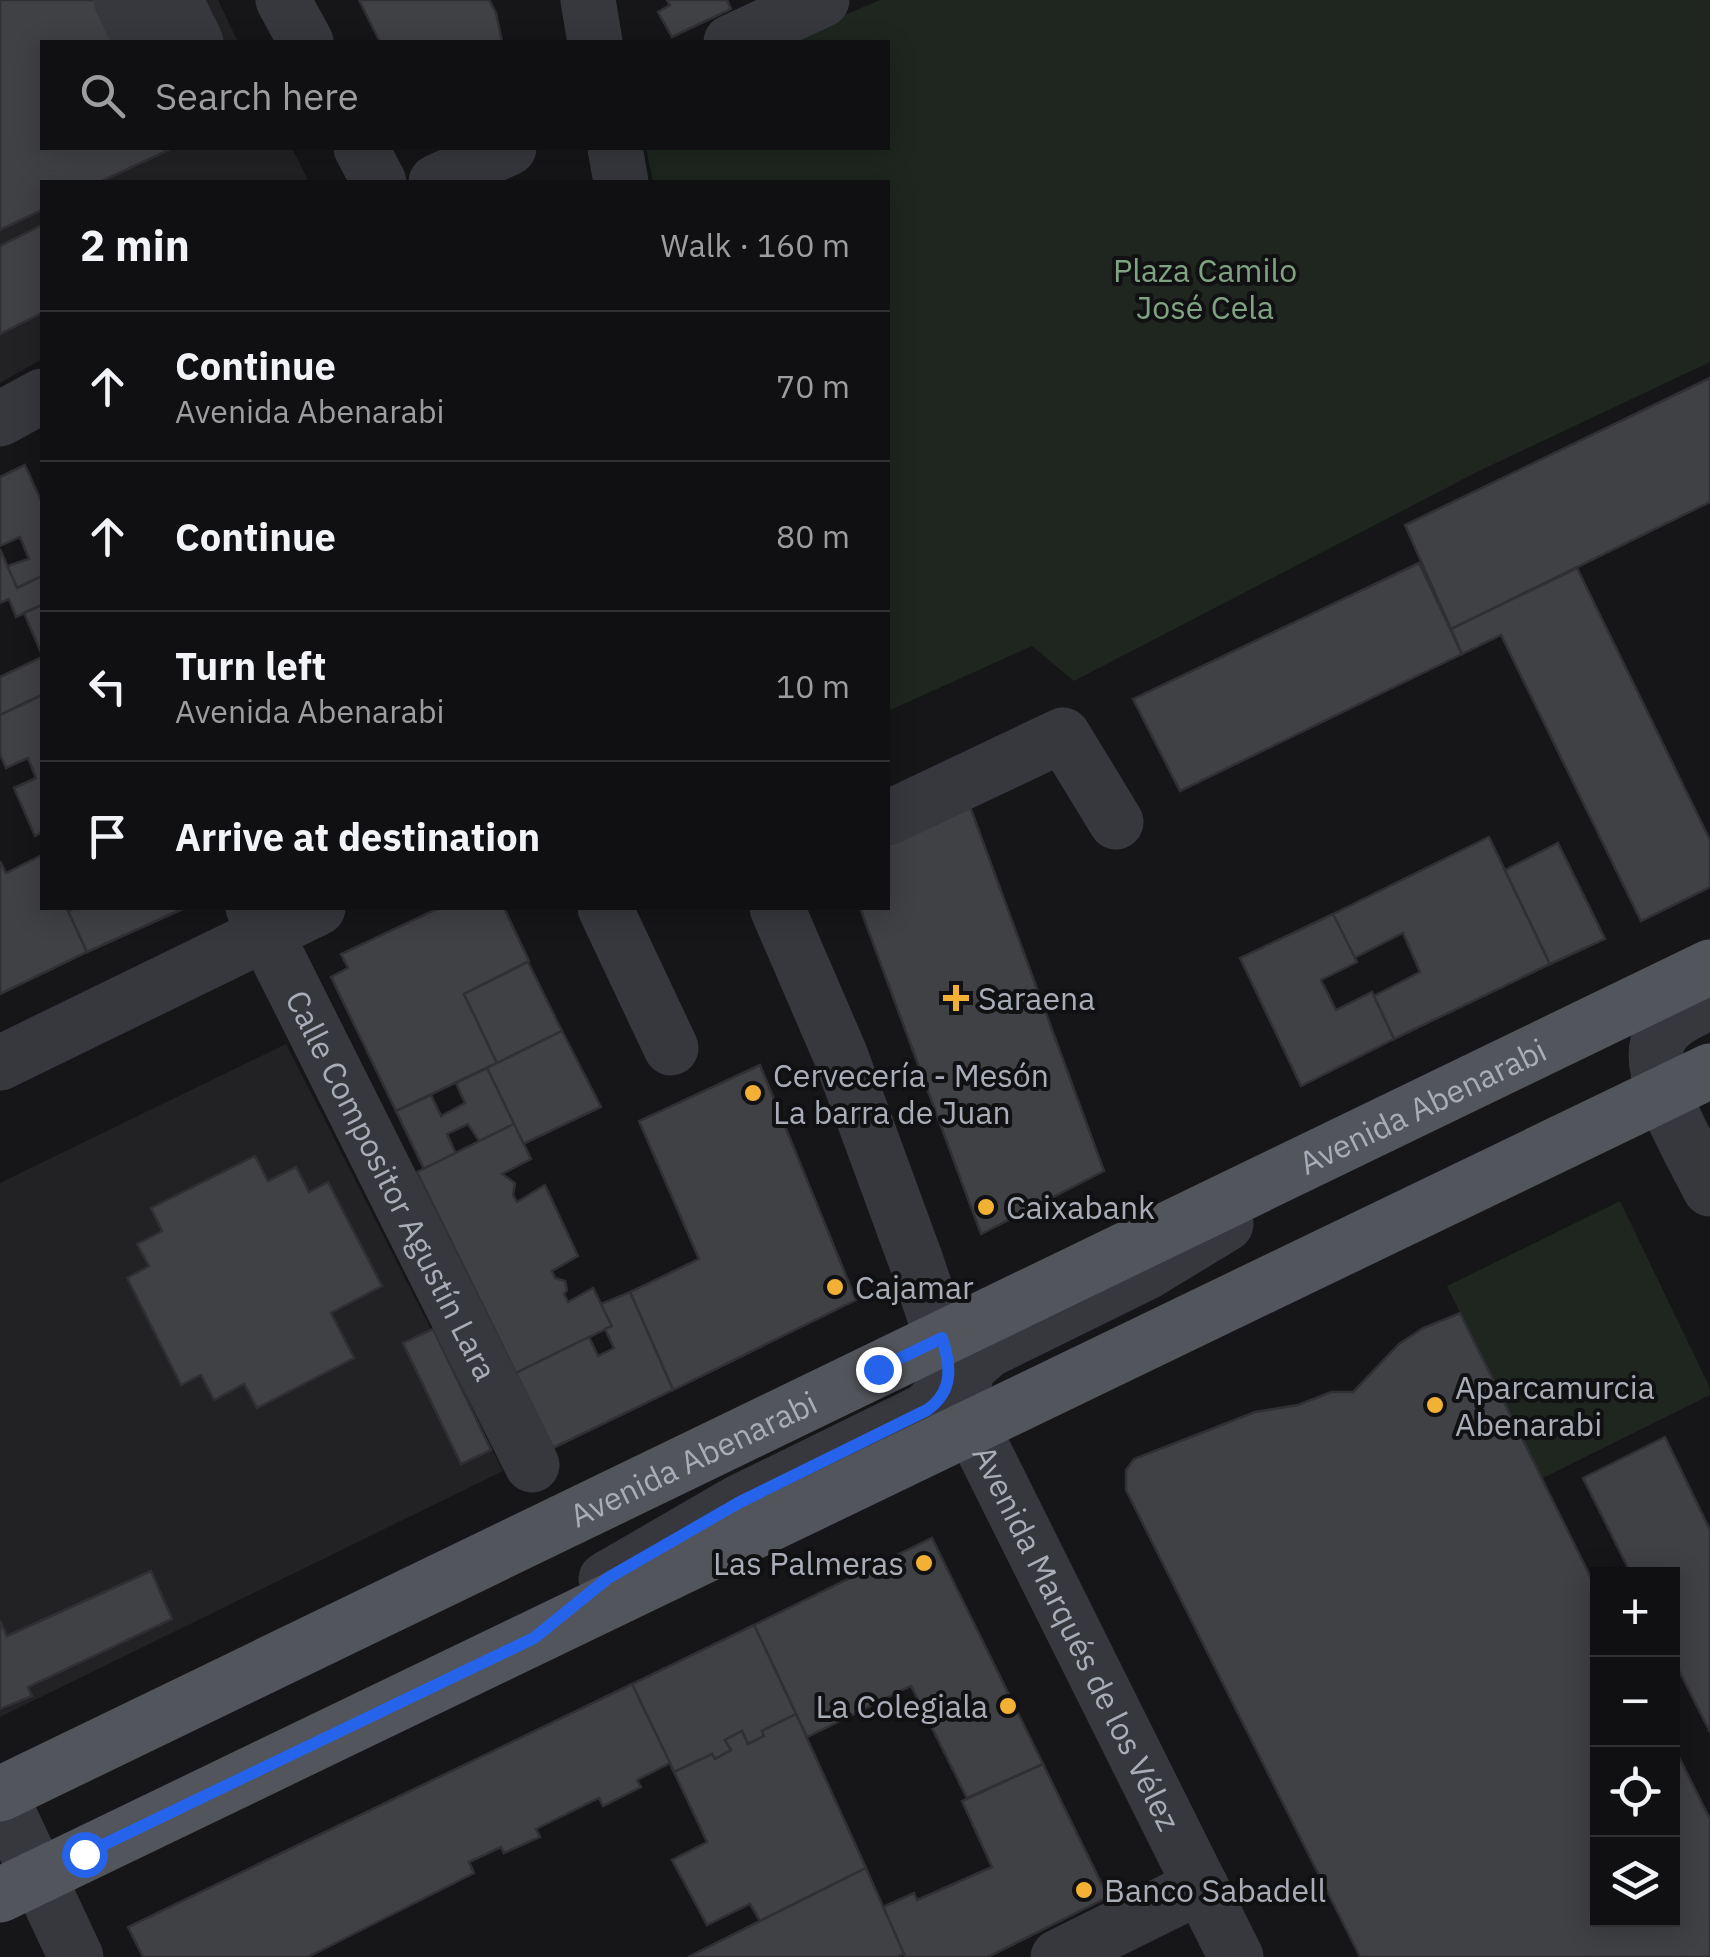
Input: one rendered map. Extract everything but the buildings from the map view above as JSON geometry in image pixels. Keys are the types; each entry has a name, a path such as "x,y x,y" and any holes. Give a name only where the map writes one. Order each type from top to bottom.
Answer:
{"main road":[{"name":"Avenida Abenarabi","path":"19,1886 534,1638 1321,1155 1710,966"},
{"name":"Avenida Abenarabi","path":"0,1794 957,1381 1687,1082"}],"street":[{"path":"122,0 140,40"},
{"path":"175,0 195,40"},
{"path":"283,0 305,40"},
{"path":"588,0 595,40"},
{"path":"735,40 822,0"},
{"path":"362,150 379,180"},
{"path":"440,180 506,150"},
{"path":"615,150 621,180"},
{"path":"0,419 40,397"},
{"path":"890,817 1063,735 1116,822"},
{"path":"0,1063 259,922 310,910"},
{"path":"606,910 671,1048"},
{"name":"Avenida Marqués de los Vélez","path":"778,910 840,1054 957,1381 1236,1957"},
{"name":"Calle Compositor Agustín Lara","path":"259,922 532,1465"},
{"path":"1710,1002 1678,1018 1660,1037 1654,1060 1687,1082 1710,1189"},
{"path":"0,1794 19,1886 76,1957"},
{"path":"1058,1957 1201,1886"}],"shaded area":[{"path":"0,0 218,0 237,40 40,40 40,150 293,150 308,180 40,180 40,360 0,383"},
{"path":"286,1044 503,1471 0,1717 0,1183"}],"green space":[{"name":"Plaza Camilo José Cela","path":"880,0 1710,0 1710,362 1479,471 1074,681 1032,646 890,710 890,180 653,180 646,150 890,150 890,40 786,40"},
{"path":"1620,1201 1710,1395 1541,1479 1447,1286"}],"place":[{"name":"Saraena","path":"956,998"},
{"name":"Cervecería - Mesón La barra de Juan","path":"753,1093"},
{"name":"Caixabank","path":"986,1207"},
{"name":"Cajamar","path":"835,1287"},
{"name":"Aparcamurcia Abenarabi","path":"1435,1405"},
{"name":"Las Palmeras","path":"924,1563"},
{"name":"La Colegiala","path":"1008,1706"},
{"name":"Banco Sabadell","path":"1084,1890"}],"route":[{"path":"84,1854 534,1638 608,1578 740,1502 927,1410 946,1390 950,1362 942,1338 878,1369"}]}
